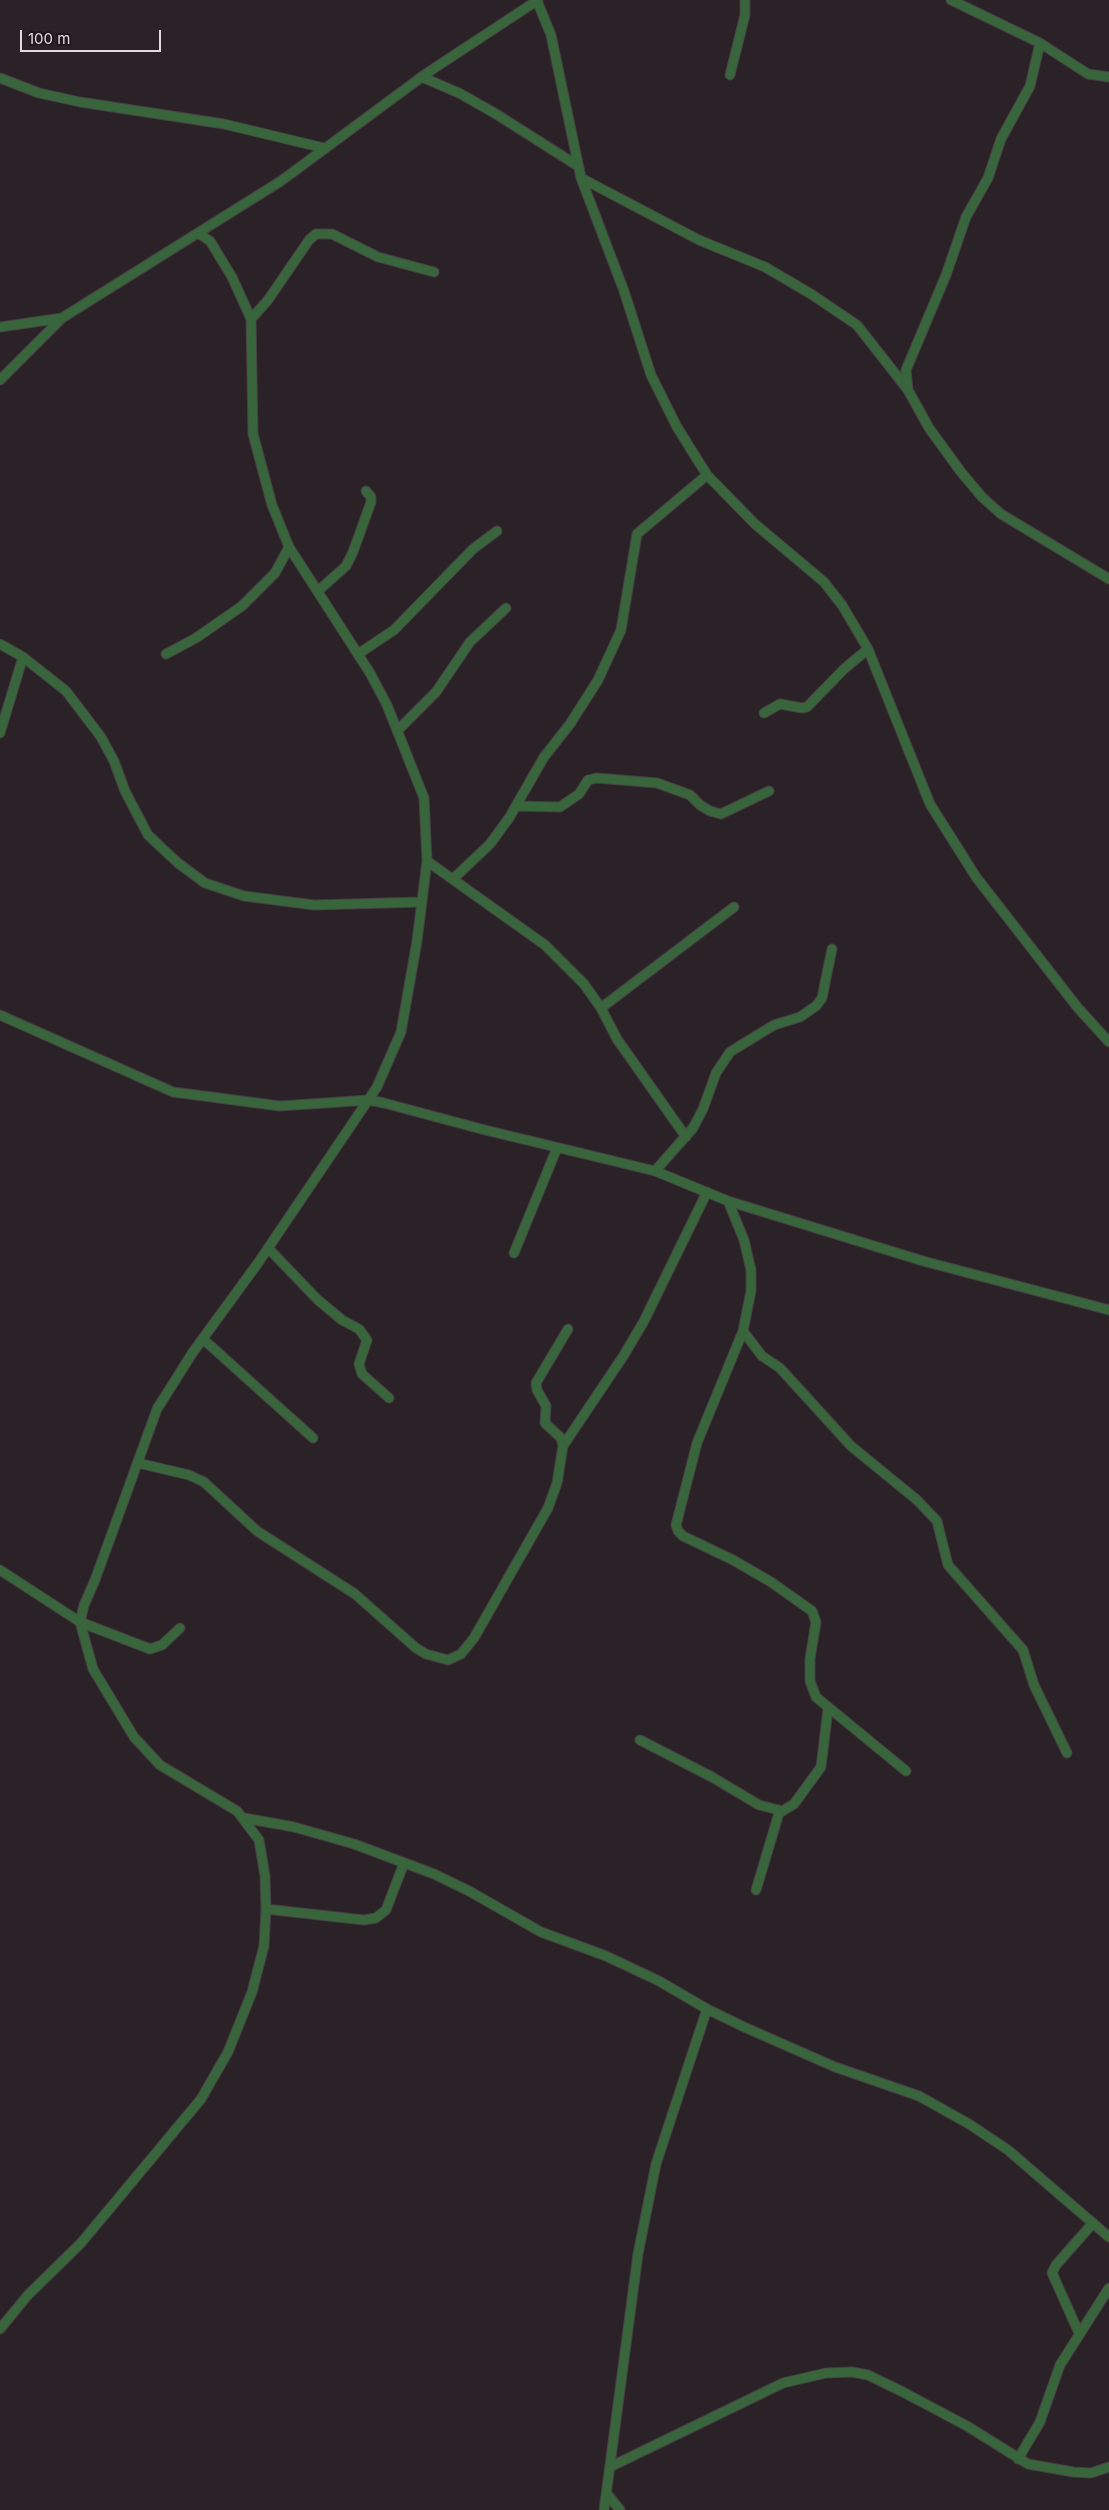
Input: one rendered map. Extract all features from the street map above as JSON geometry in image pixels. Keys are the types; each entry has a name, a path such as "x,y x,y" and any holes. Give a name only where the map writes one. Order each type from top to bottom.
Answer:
{"street":[{"path":"0,380 62,318 281,181 422,77 538,0 551,35 581,178 624,291 651,375 677,427 707,475 755,524 824,582 842,605 868,649 930,804 976,877 1078,1008 1109,1042"},
{"path":"730,75 745,15 745,0"},
{"path":"951,0 1040,43 1088,74 1109,77"},
{"path":"908,390 906,370 946,275 966,217 988,178 1001,139 1030,86 1040,43"},
{"path":"422,77 461,94 578,166"},
{"path":"0,78 39,93 80,102 224,124 324,148"},
{"path":"581,178 699,240 765,267 811,294 857,325 908,390 930,428 961,472 982,497 1001,514 1107,574"},
{"path":"0,2329 28,2295 81,2243 201,2099 228,2052 252,1992 264,1946 266,1910 259,1840 237,1811 160,1765 134,1737 94,1670 80,1622 84,1605 157,1408 202,1339 268,1248 369,1100 401,1032 410,987 427,860 424,798 387,705 358,654 289,547 272,505 253,434 251,320 232,277 210,241 198,233"},
{"path":"251,320 268,300 309,240 316,234 332,234 384,259 434,272"},
{"path":"0,327 62,318"},
{"path":"453,879 490,844 516,806 544,757 570,724 598,680 621,630 636,534 707,475"},
{"path":"318,591 341,572 353,552 371,502 371,497 366,491"},
{"path":"358,654 394,630 473,549 497,531"},
{"path":"166,654 196,638 242,606 276,573 289,547"},
{"path":"397,731 436,692 470,642 506,608"},
{"path":"0,644 23,657 66,691 94,726 114,761 124,791 148,835 178,864 205,883 244,896 314,905 422,902"},
{"path":"764,713 780,704 802,708 807,706 844,669 868,649"},
{"path":"0,734 23,657"},
{"path":"516,806 560,807 580,794 588,780 597,778 657,784 690,795 704,808 721,814 769,790"},
{"path":"427,860 545,945 584,984 601,1008 618,1039 686,1136"},
{"path":"601,1008 734,907"},
{"path":"655,1171 686,1136 704,1109 716,1073 730,1052 774,1025 800,1017 816,1006 822,998 832,950"},
{"path":"0,1016 173,1092 280,1106 369,1100 655,1171 728,1201 924,1261 1109,1310"},
{"path":"514,1253 557,1148"},
{"path":"138,1463 189,1475 204,1482 257,1531 355,1594 416,1648 426,1654 448,1660 461,1654 474,1638 531,1542 548,1508 557,1483 563,1446 624,1355 644,1321 707,1192"},
{"path":"728,1201 744,1240 751,1270 751,1292 743,1331 698,1443 676,1525 682,1536 733,1560 812,1610 816,1622 810,1659 810,1682 816,1697 828,1709 882,1750 906,1771"},
{"path":"268,1248 318,1300 342,1320 359,1329 367,1340 359,1364 362,1374 389,1398"},
{"path":"563,1446 560,1438 545,1423 546,1406 537,1390 536,1383 568,1329"},
{"path":"743,1331 762,1356 780,1368 851,1446 917,1500 937,1521 948,1564 1022,1650 1034,1685 1068,1753"},
{"path":"202,1339 312,1438"},
{"path":"0,1570 80,1622 150,1649 162,1645 180,1628"},
{"path":"756,1890 779,1813 794,1804 820,1768 828,1709"},
{"path":"640,1740 712,1777 759,1805 783,1811"},
{"path":"244,1818 294,1827 354,1844 404,1863 469,1891 541,1932 606,1956 659,1981 707,2009 835,2068 919,2096 960,2119 1008,2150 1109,2238"},
{"path":"266,1910 364,1920 376,1918 386,1910 404,1863"},
{"path":"604,2510 612,2466 622,2360 638,2254 656,2164 707,2009"},
{"path":"1079,2333 1052,2273 1056,2265 1093,2223"},
{"path":"1018,2459 1040,2422 1060,2365 1109,2288"},
{"path":"612,2466 783,2382 826,2374 852,2372 868,2375 901,2391 966,2426 1028,2464 1048,2469 1091,2473 1109,2467"},
{"path":"608,2495 620,2510"}]}
